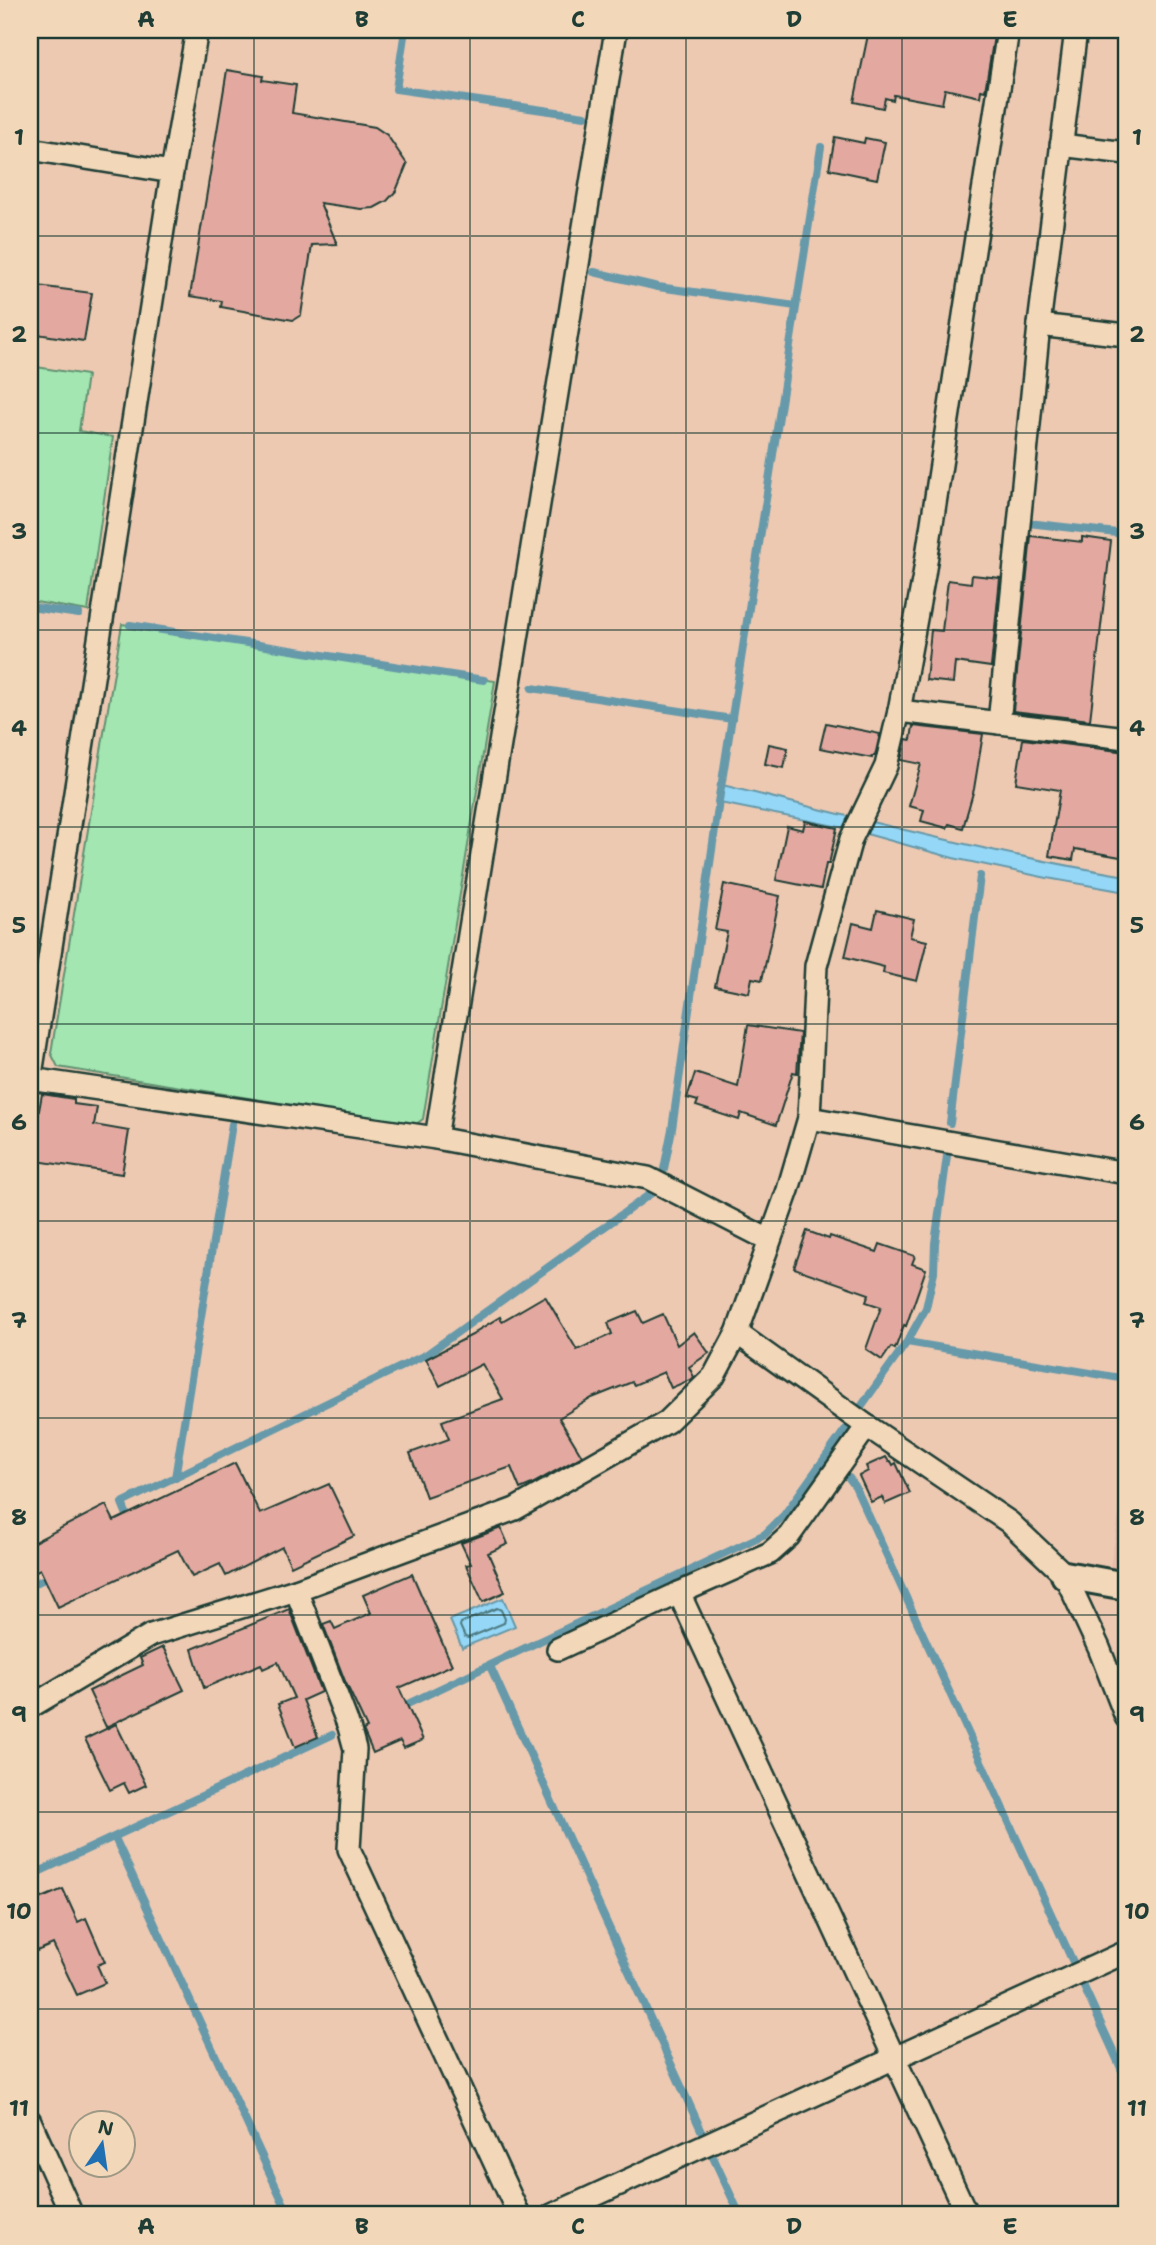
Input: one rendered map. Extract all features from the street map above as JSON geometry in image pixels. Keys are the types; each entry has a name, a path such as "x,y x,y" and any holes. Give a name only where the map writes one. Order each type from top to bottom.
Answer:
{"street":[{"path":"197,30 172,172 30,1079 436,1138 648,1178 769,1240"},
{"path":"436,1138 616,30"},
{"path":"30,1707 151,1635 296,1590 515,1509 667,1422 714,1376 737,1333 788,1190 809,1118 816,966 851,839 886,766 899,711 926,562 1008,30"},
{"path":"999,723 1040,325 1076,30"},
{"path":"1062,145 1126,153"},
{"path":"30,149 172,172"},
{"path":"1040,325 1126,335"},
{"path":"899,711 1126,738"},
{"path":"809,1118 1126,1173"},
{"path":"737,1333 867,1426 1009,1522 1065,1575 1099,1648 1126,1717"},
{"path":"558,1649 770,1553 789,1536 867,1426"},
{"path":"1065,1575 1126,1586"},
{"path":"296,1590 355,1749 349,1849 519,2215"},
{"path":"679,1593 967,2215"},
{"path":"552,2215 1126,1952"},
{"path":"30,2120 72,2215"}],"shaded area":[{"path":"1126,1476 1126,1575 1109,1572"}],"green space":[{"path":"30,366 87,375 79,431 113,437 88,611 30,601"},
{"path":"122,624 495,681 423,1119 415,1125 58,1067 51,1053"}],"water":[{"path":"718,784 972,845 1126,876 1126,892 953,858 845,828 715,802"},
{"path":"503,1598 515,1626 462,1648 450,1620"}],"building":[{"path":"869,30 927,30 963,36 964,30 995,30 985,91 981,90 980,97 945,89 942,104 894,95 893,100 885,98 883,108 854,102"},
{"path":"227,70 263,76 262,80 296,85 292,113 375,127 387,135 407,164 396,191 387,201 374,208 361,209 320,203 337,244 312,245 301,315 293,320 221,307 222,301 190,296"},
{"path":"835,137 864,143 865,138 885,142 877,179 829,169"},
{"path":"30,285 92,293 84,341 30,333"},
{"path":"1031,536 1082,542 1082,537 1111,541 1090,720 1013,711"},
{"path":"972,575 1000,578 991,667 955,662 953,683 926,680 931,630 942,631 948,580 971,583"},
{"path":"826,723 880,734 875,756 872,758 820,748"},
{"path":"913,726 983,734 974,789 963,828 949,824 947,828 921,821 924,810 909,806 921,764 901,760 906,739 911,740"},
{"path":"1023,739 1126,752 1126,858 1075,849 1073,860 1049,856 1060,790 1016,783"},
{"path":"769,744 788,748 784,768 765,764"},
{"path":"805,821 837,828 821,889 776,880 787,826 803,830"},
{"path":"724,884 780,896 762,980 752,978 749,993 715,986 727,932 715,930"},
{"path":"877,910 914,919 910,937 927,941 917,981 883,973 884,967 845,957 853,923 873,928"},
{"path":"748,1025 800,1033 797,1073 793,1072 776,1125 741,1113 739,1120 696,1106 698,1101 687,1098 695,1073 738,1087"},
{"path":"42,1094 74,1099 74,1104 97,1107 94,1125 129,1131 122,1174 30,1160"},
{"path":"807,1231 877,1252 880,1244 915,1256 912,1264 926,1269 895,1349 891,1347 882,1360 866,1349 881,1307 866,1302 869,1294 794,1268"},
{"path":"545,1296 577,1350 612,1334 608,1323 637,1311 643,1323 663,1314 677,1345 694,1332 709,1353 689,1367 694,1377 692,1379 671,1388 664,1372 592,1398 559,1418 582,1456 532,1484 520,1489 511,1467 426,1497 410,1453 449,1439 442,1421 503,1399 482,1364 440,1386 426,1359 500,1317 502,1321"},
{"path":"886,1457 893,1465 896,1463 910,1493 885,1504 882,1497 871,1502 859,1476 868,1471 866,1466"},
{"path":"235,1463 260,1514 329,1484 354,1536 291,1566 282,1547 226,1576 220,1564 192,1577 178,1550 58,1607 40,1569 30,1574 30,1544 106,1505 114,1521"},
{"path":"501,1528 508,1544 488,1553 505,1592 483,1602 466,1565 471,1564 461,1543"},
{"path":"412,1574 452,1665 399,1688 423,1740 404,1748 400,1741 373,1753 363,1730 367,1728 323,1624 331,1621 335,1629 371,1613 363,1595"},
{"path":"289,1609 321,1692 303,1700 318,1737 295,1747 278,1704 294,1698 278,1662 263,1669 261,1664 204,1688 192,1649"},
{"path":"163,1647 184,1690 106,1727 89,1691 143,1665 140,1658"},
{"path":"116,1724 146,1785 129,1793 124,1783 110,1790 85,1739"},
{"path":"63,1889 78,1922 86,1918 105,1962 97,1965 105,1983 77,1995 53,1944 37,1951 35,1946 30,1948 30,1903"}],"waterway":[{"path":"405,30 396,89 585,116"},
{"path":"663,1174 821,147"},
{"path":"594,272 658,287 796,306"},
{"path":"1028,523 1126,534"},
{"path":"30,607 79,614"},
{"path":"130,625 484,680"},
{"path":"532,688 732,719"},
{"path":"950,1123 980,876"},
{"path":"175,1478 232,1124"},
{"path":"860,1408 907,1342 926,1308 934,1272 935,1243 947,1156"},
{"path":"131,1525 122,1503 427,1354 653,1192"},
{"path":"907,1342 1126,1379"},
{"path":"397,1709 765,1534 784,1515 847,1427"},
{"path":"849,1478 1073,1962"},
{"path":"30,1586 52,1575"},
{"path":"490,1666 702,2132"},
{"path":"30,1876 332,1735"},
{"path":"115,1838 289,2215"},
{"path":"1084,1987 1126,2079"},
{"path":"713,2157 740,2215"}]}
